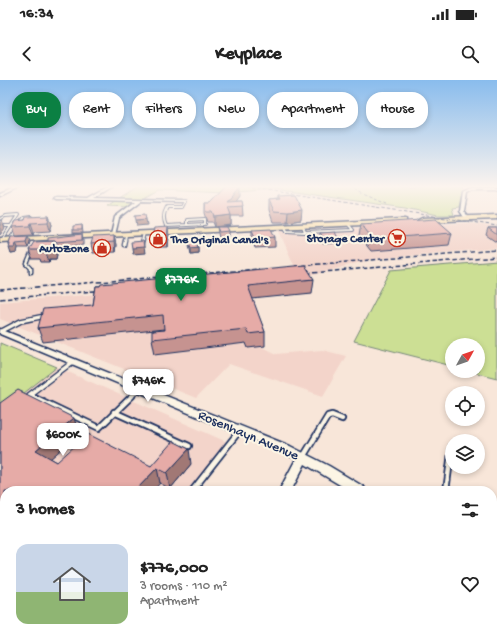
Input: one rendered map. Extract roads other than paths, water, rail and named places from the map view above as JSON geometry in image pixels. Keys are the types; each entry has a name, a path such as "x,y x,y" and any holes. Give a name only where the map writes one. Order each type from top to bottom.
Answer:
{"main road":[{"path":"4,240 41,240 144,233 181,228 285,227 304,229 348,224 497,217"}],"street":[{"path":"113,235 118,218 122,212"},
{"path":"463,212 467,218"},
{"name":"Rosenhayn Avenue","path":"1,331 240,429 303,457 352,486"},
{"path":"288,486 303,457"}],"lane":[{"path":"164,212 163,219 166,229"},
{"path":"0,219 5,216 18,215 4,240"},
{"path":"4,240 24,218 38,217"},
{"path":"181,228 187,225 206,227 205,219 187,220 187,225"},
{"path":"20,223 28,223"},
{"path":"0,226 11,226"},
{"path":"142,244 144,233"},
{"path":"124,245 126,234"},
{"path":"30,272 31,268 27,262 35,248"},
{"path":"1,331 21,321 49,315"},
{"path":"23,399 74,361"},
{"path":"29,395 98,428 140,388"},
{"path":"114,412 189,446"},
{"path":"303,457 328,416 332,415 342,419"},
{"path":"196,486 240,429"},
{"path":"447,486 448,474"}],"railway":[{"path":"409,212 497,226"},
{"path":"295,266 497,250"},
{"path":"300,274 497,257"},
{"path":"0,290 259,269"},
{"path":"0,299 106,290"}],"place":[{"name":"Storage Center","path":"397,238"},
{"name":"The Original Canal's","path":"158,239"},
{"name":"AutoZone","path":"102,248"}]}
